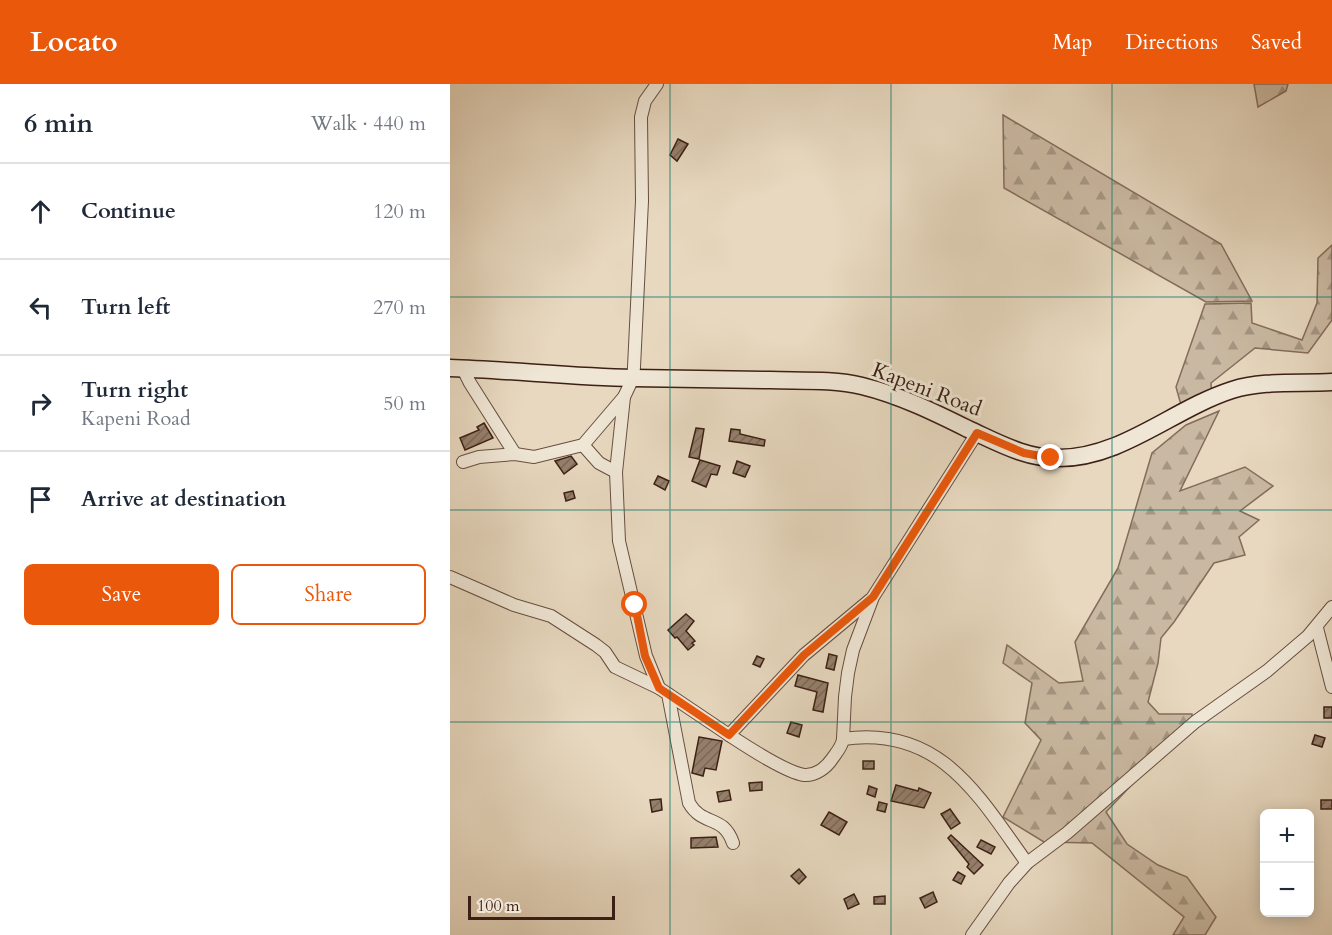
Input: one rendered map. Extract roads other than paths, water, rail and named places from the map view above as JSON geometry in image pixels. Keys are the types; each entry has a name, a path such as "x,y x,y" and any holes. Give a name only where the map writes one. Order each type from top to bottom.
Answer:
{"main road":[{"name":"Kapeni Road","path":"457,368 633,378 814,381 860,386 892,396 1024,453 1051,458 1071,458 1102,451 1175,415 1231,391 1257,385 1332,382"}],"street":[{"path":"463,462 479,457 515,454 534,457 584,445 624,397 633,378 640,275 641,117 645,101 657,84"},
{"path":"457,368 470,383 515,454"},
{"path":"624,397 616,472 619,542 645,656 664,691 689,802 700,817 723,825 733,843"},
{"path":"450,577 514,605 551,616 605,652 615,667 664,691 729,735 804,775 816,772 825,768 843,742 848,673 853,650 873,597 977,433"},
{"path":"584,445 599,463 616,472"},
{"path":"729,735 804,655 873,597"},
{"path":"972,935 1009,883 1027,863 1067,833 1195,722 1267,671 1317,628 1332,607"},
{"path":"1317,628 1332,687"},
{"path":"843,739 872,736 889,738 923,750 945,762 989,810 1027,863"}]}
